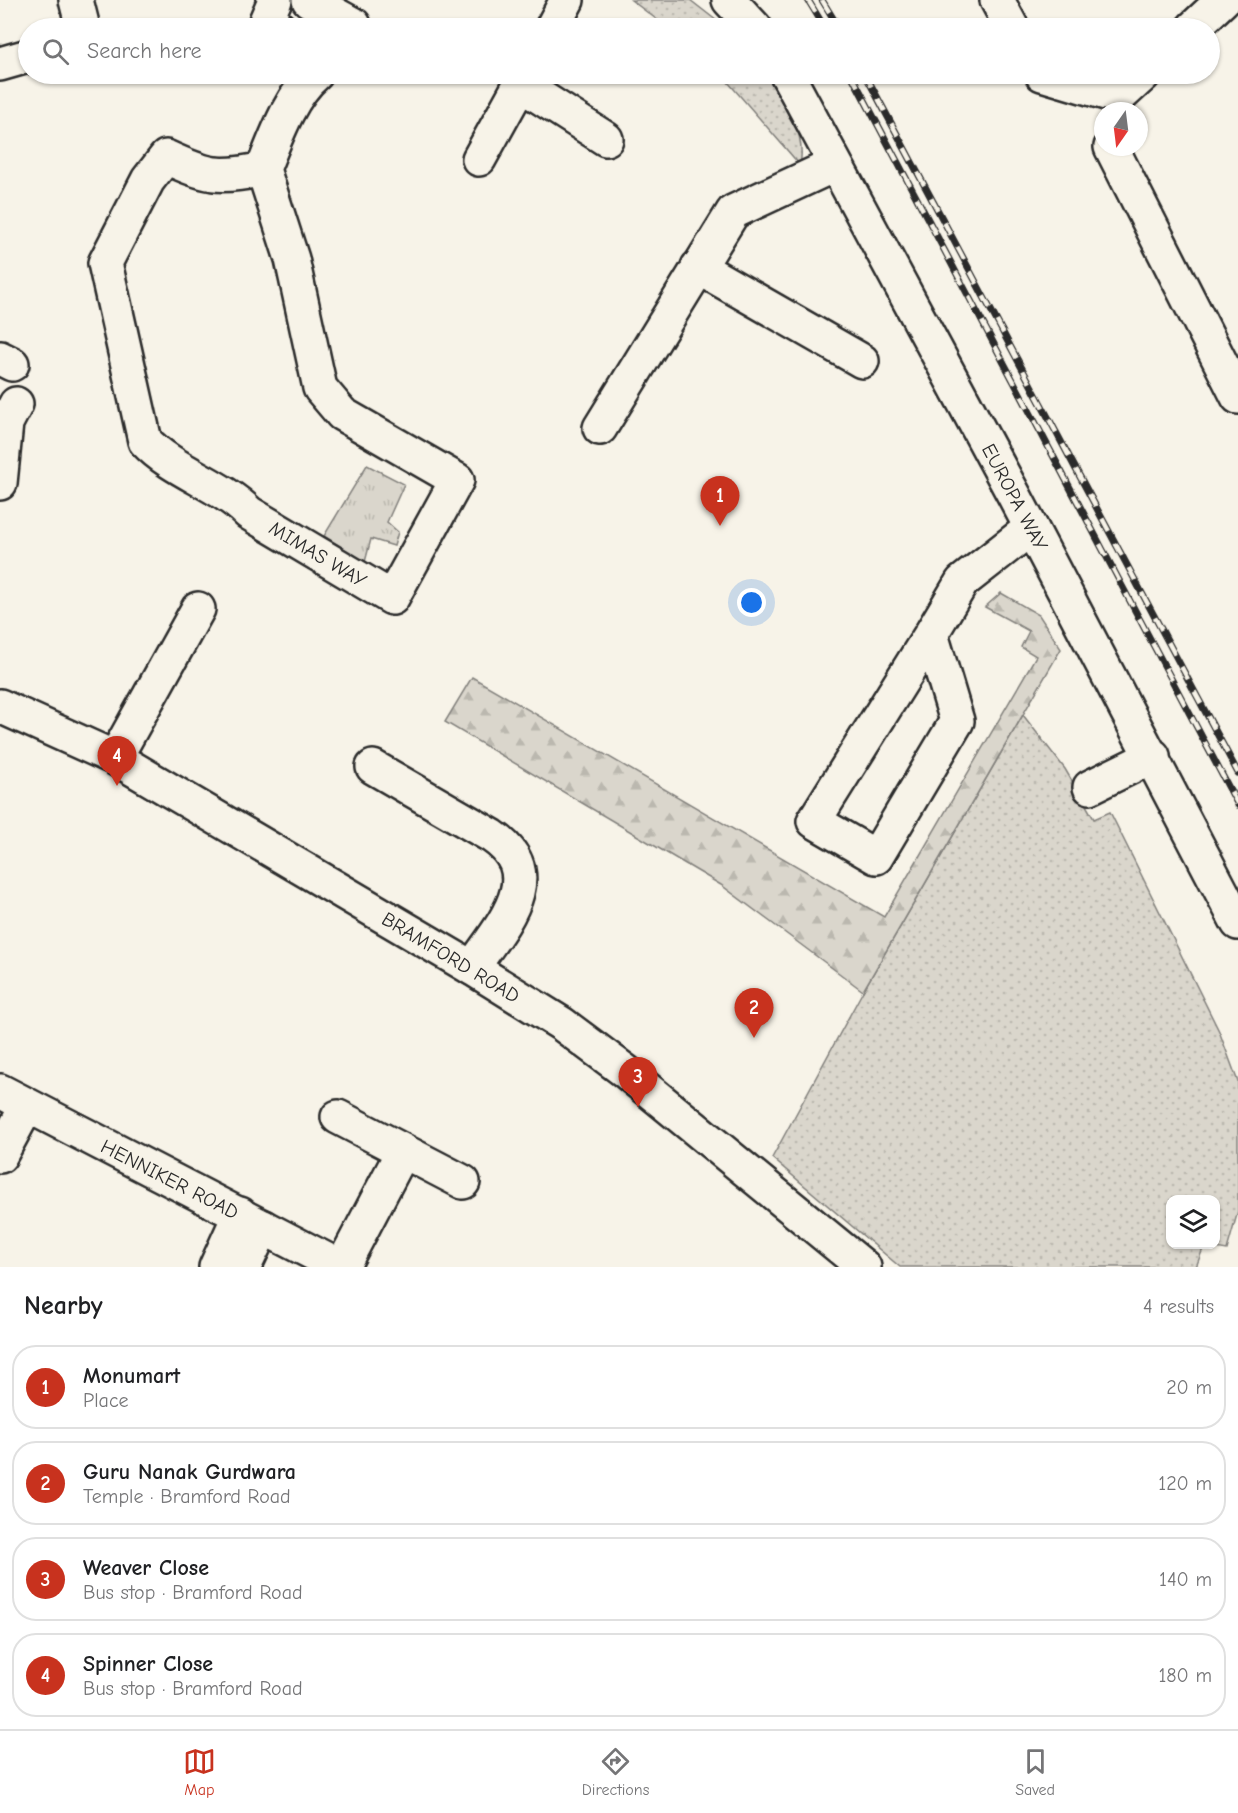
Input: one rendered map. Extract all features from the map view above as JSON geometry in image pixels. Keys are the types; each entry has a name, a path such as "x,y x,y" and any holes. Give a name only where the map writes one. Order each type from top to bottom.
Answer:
{"street":[{"path":"76,0 80,18"},
{"path":"267,18 275,0"},
{"path":"309,0 354,18"},
{"path":"557,18 567,0"},
{"path":"729,0 746,18"},
{"path":"997,0 1007,18"},
{"path":"1204,18 1223,0"},
{"path":"0,64 18,59"},
{"path":"263,169 280,128 305,84"},
{"path":"479,159 521,84"},
{"path":"531,84 606,139"},
{"name":"EUROPA WAY","path":"792,84 1153,756 1238,922"},
{"path":"1067,84 1112,102"},
{"path":"1119,102 1135,84"},
{"path":"1116,156 1238,397"},
{"name":"MIMAS WAY","path":"166,157 203,174 233,176 263,169 292,259 320,388 342,414 457,480 392,598 249,513 232,496 156,452 145,441 105,262 148,180 166,157"},
{"path":"600,428 732,212 834,165"},
{"path":"698,267 862,361"},
{"path":"0,483 6,423 16,404"},
{"path":"931,634 957,720 876,857 814,821 962,582 1031,528"},
{"path":"115,758 198,609"},
{"name":"BRAMFORD ROAD","path":"0,706 115,758 472,968 582,1038 864,1267"},
{"path":"1090,787 1153,756"},
{"path":"373,767 492,836 506,846 514,856 520,881 514,903 472,968"},
{"path":"0,1156 14,1098"},
{"name":"HENNIKER ROAD","path":"14,1098 341,1267"},
{"path":"338,1118 464,1182"},
{"path":"341,1267 402,1151"},
{"path":"216,1267 251,1220"},
{"path":"244,1267 251,1220"}],"green space":[{"path":"631,0 690,0 713,18 655,18"},
{"path":"730,84 772,84 786,105 797,128 801,152 800,165"},
{"path":"367,465 404,484 387,522 398,532 394,546 371,539 365,562 324,536"},
{"path":"1001,593 1039,615 1061,649 863,991 721,885 445,722 472,677 884,917 1036,656 1021,647 1029,631 985,607"},
{"path":"1023,715 1065,769 1094,819 1110,812 1219,1031 1238,1082 1238,1211 1227,1250 1220,1249 1220,1195 1166,1195 1166,1249 1203,1249 1196,1267 900,1267 772,1158 863,991"}],"railway":[{"path":"808,0 819,18"},
{"path":"822,0 833,18"},
{"path":"856,84 1238,805"},
{"path":"870,84 1238,773"}],"place":[{"name":"Monumart","path":"720,526"},
{"name":"Spinner Close","path":"117,786"},
{"name":"Guru Nanak Gurdwara","path":"754,1038"},
{"name":"Weaver Close","path":"638,1107"}]}
